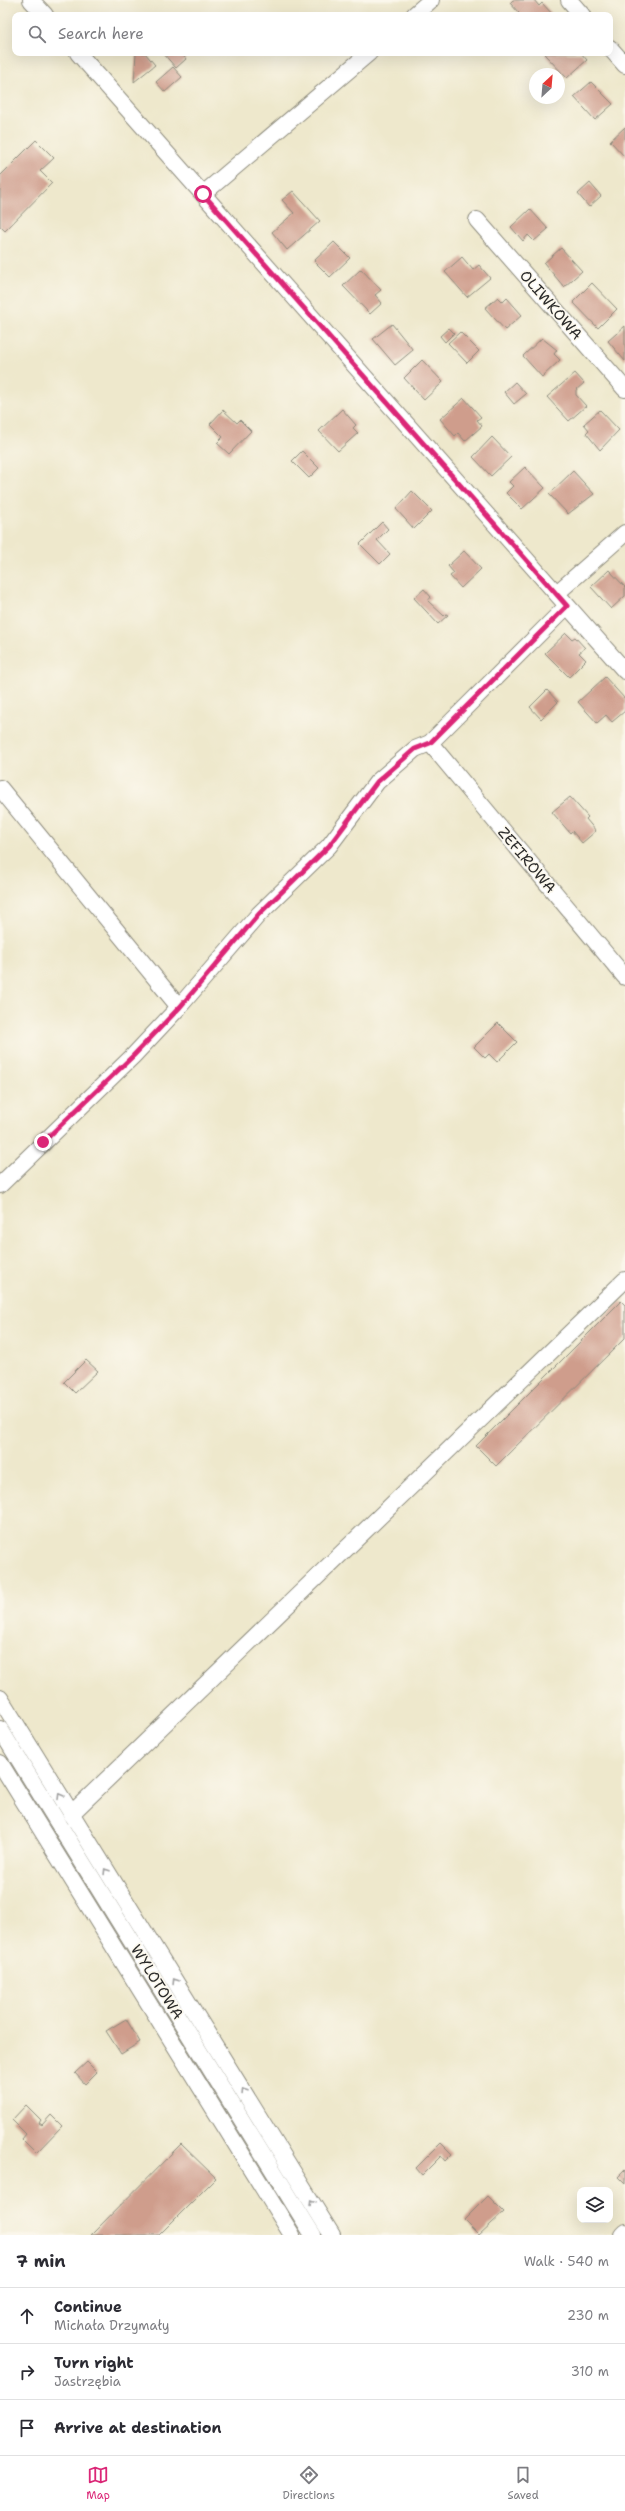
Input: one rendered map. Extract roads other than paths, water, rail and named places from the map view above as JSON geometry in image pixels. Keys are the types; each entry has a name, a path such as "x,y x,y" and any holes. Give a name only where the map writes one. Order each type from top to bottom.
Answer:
{"street":[{"path":"31,0 41,12"},
{"path":"417,12 431,0"},
{"path":"569,0 579,12"},
{"path":"613,51 625,65"},
{"path":"81,56 556,594 625,670"},
{"path":"203,194 365,56"},
{"name":"OLIWKOWA","path":"477,220 625,389"},
{"path":"556,594 625,533"},
{"path":"0,1185 133,1056 180,1007 259,914 329,846 377,782 415,749 430,743 567,606"},
{"name":"ZEFIROWA","path":"430,743 625,978"},
{"path":"0,788 180,1007"},
{"path":"71,1814 625,1280"},
{"path":"0,1698 332,2235"},
{"name":"WYLOTOWA","path":"0,1729 313,2235"},
{"name":"WYLOTOWA","path":"0,1763 292,2235"},
{"path":"622,2235 625,2232"}]}
